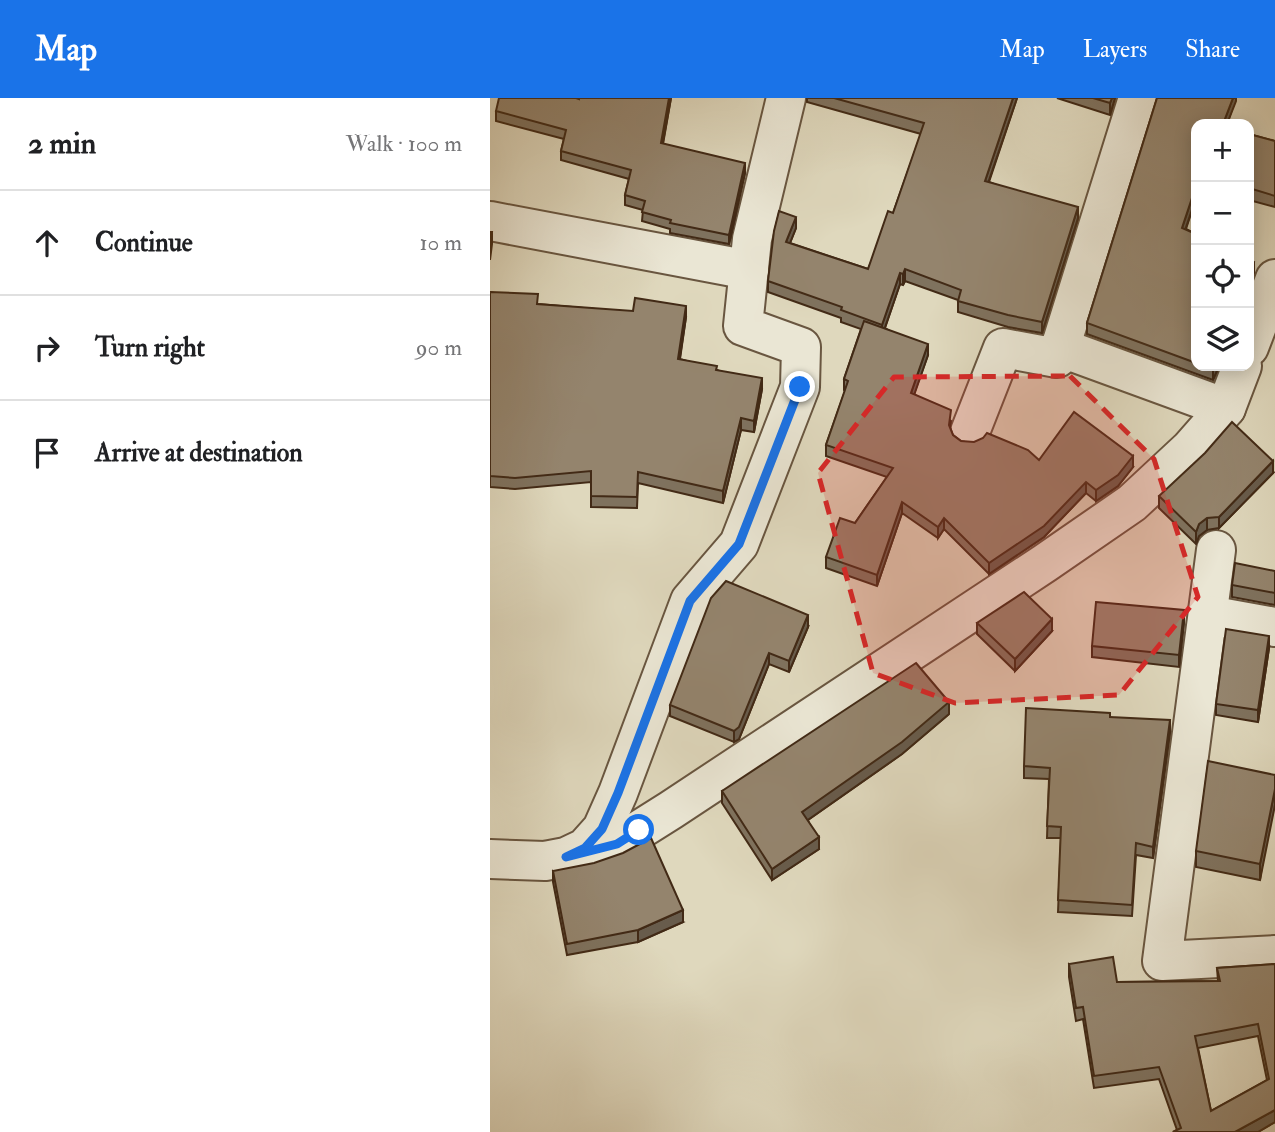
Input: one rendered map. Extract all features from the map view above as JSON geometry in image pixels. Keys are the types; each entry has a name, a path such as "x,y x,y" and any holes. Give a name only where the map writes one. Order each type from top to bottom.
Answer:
{"street":[{"path":"566,857 585,848 602,829 690,601 739,544 800,387 802,347 743,326 752,239 786,98"},
{"path":"970,432 1003,348 1056,358 1138,98"},
{"path":"490,221 749,270"},
{"path":"1254,335 1275,279"},
{"path":"1059,347 1226,408"},
{"path":"490,859 545,861 617,844 1132,503 1190,449 1226,408 1240,371"},
{"path":"1216,550 1162,961 1275,955"},
{"path":"1208,615 1275,627"}],"highlighted area":[{"path":"1070,376 1154,459 1198,597 1119,695 955,703 873,673 818,473 894,377"}],"building":[{"path":"499,98 669,98 661,143 745,163 729,235 670,223 671,220 642,212 645,201 625,195 631,170 561,151 566,130 496,111"},
{"path":"834,98 1013,98 985,181 1078,207 1042,322 958,301 961,290 905,269 903,274 900,273 882,325 841,310 842,307 768,281 779,211 796,217 786,242 868,269 888,211 893,213 924,123"},
{"path":"1093,98 1112,98 1110,103"},
{"path":"1157,98 1233,98 1225,119 1191,119 1191,201 1182,228 1191,232 1191,361 1087,323"},
{"path":"1254,135 1275,141 1275,196 1254,190"},
{"path":"490,292 538,294 537,304 633,311 635,298 686,306 678,359 717,366 716,370 762,378 754,421 741,418 723,491 638,472 637,497 591,496 591,471 515,478 490,476"},
{"path":"864,321 928,344 911,393 951,410 949,425 953,435 961,441 974,442 987,433 1028,450 1039,460 1074,412 1133,456 1118,475 1096,490 1086,482 1044,526 989,563 944,518 938,527 902,502 877,575 826,557 840,518 855,523 893,468 826,445 848,381 844,379"},
{"path":"1232,422 1273,461 1219,517 1207,518 1199,524 1196,532 1159,496 1205,453"},
{"path":"1235,563 1275,571 1275,593 1232,585"},
{"path":"726,581 808,615 789,661 769,653 739,727 734,731 670,705 711,598"},
{"path":"1024,592 1052,619 1015,659 977,623"},
{"path":"1096,602 1184,610 1179,655 1092,646"},
{"path":"1226,629 1269,636 1258,710 1216,704"},
{"path":"916,663 949,702 902,742 802,812 819,837 772,869 722,791"},
{"path":"1026,708 1170,720 1153,847 1136,843 1132,905 1058,900 1061,827 1047,826 1050,768 1024,766"},
{"path":"1208,761 1275,775 1275,789 1260,864 1196,851"},
{"path":"651,838 683,910 638,930 567,944 553,871 594,863 623,853"},
{"path":"1113,957 1117,982 1220,981 1217,968 1275,964 1275,1110 1235,1132 1173,1132 1181,1128 1159,1067 1094,1076 1083,1007 1076,1008 1069,964","holes":["1258,1024 1269,1079 1211,1111 1195,1036"]}],"route":[{"path":"639,830 617,844 566,857 585,848 602,829 690,601 739,544 800,387"}]}
